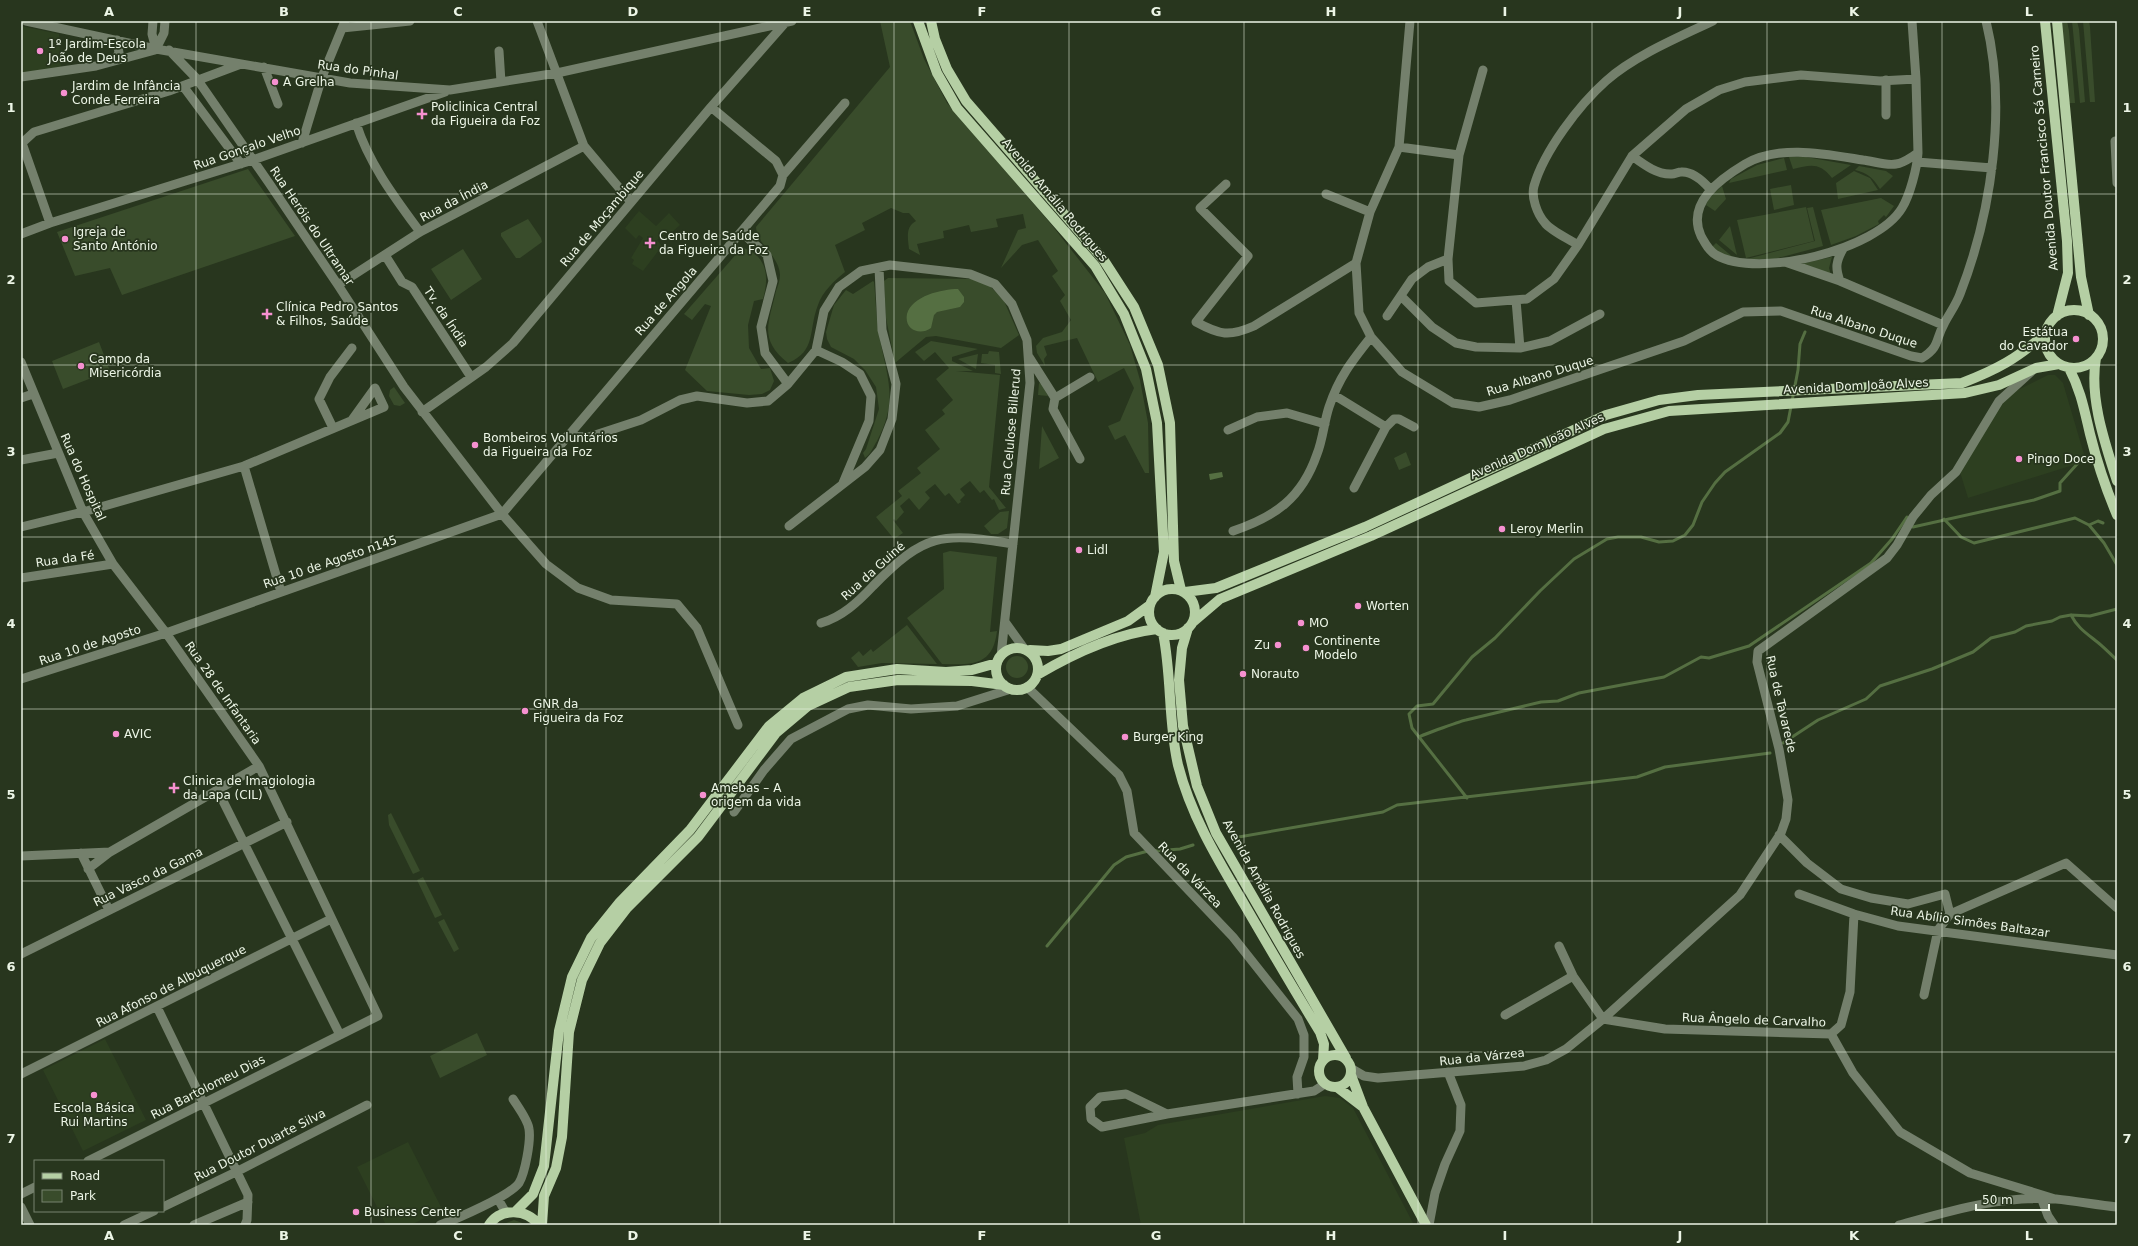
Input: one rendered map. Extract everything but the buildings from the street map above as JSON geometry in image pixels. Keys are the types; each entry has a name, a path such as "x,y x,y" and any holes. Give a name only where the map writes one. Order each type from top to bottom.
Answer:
{"main road":[{"name":"Avenida Amália Rodrigues","path":"918,21 937,73 958,108 1095,266 1124,314 1146,369 1157,423 1164,552 1152,601"},
{"name":"Avenida Amália Rodrigues","path":"931,21 935,38 947,69 966,101 1103,259 1134,307 1158,365 1170,423 1174,561 1183,592"},
{"name":"Avenida Doutor Francisco Sá Carneiro","path":"2045,21 2067,241 2068,273 2057,316"},
{"path":"2057,21 2081,277 2089,315"},
{"path":"2073,310 2089,315 2097,322 2102,331 2101,350 2096,358 2079,368 2069,368 2058,364 2048,351 2045,334 2052,321 2057,316 2073,310"},
{"name":"Avenida Dom João Alves","path":"1183,592 1216,588 1365,527 1606,415 1659,400 1698,395 1962,383 1995,370 2018,357 2045,334"},
{"path":"2096,358 2094,371 2095,394 2109,457 2117,481"},
{"name":"Avenida Dom João Alves","path":"1191,625 1220,598 1371,536 1604,429 1668,411 1965,393 1999,385 2036,368 2058,364"},
{"path":"2069,368 2082,396 2090,435 2105,488 2117,515"},
{"path":"489,1225 498,1216 510,1212 533,1194 544,1166 559,1031 572,977 591,938 620,902 690,830 769,726 803,698 846,677 897,669 946,672 972,670 999,659 1007,650 1027,649 1048,651 1061,649 1128,622 1167,589 1183,592 1190,597 1195,609 1191,625 1177,634 1160,631 1131,632 1060,661 1037,675"},
{"path":"1152,601 1150,618 1160,631"},
{"name":"Avenida Amália Rodrigues","path":"1191,625 1182,648 1179,680 1184,726 1197,786 1216,833 1346,1058"},
{"name":"Avenida Amália Rodrigues","path":"1160,631 1168,666 1170,721 1178,765 1192,808 1209,844 1320,1032 1324,1044 1323,1060"},
{"path":"542,1225 544,1196 556,1168 562,1137 569,1032 582,980 600,943 627,908 698,837 776,733 808,706 849,687 898,680 972,681 1019,690 1034,682 1037,675 1038,666 1027,649"},
{"path":"999,659 996,671 999,679 1008,687"},
{"path":"1363,1107 1337,1087 1325,1084 1319,1073 1323,1060 1334,1054 1346,1058 1363,1107 1426,1225"},
{"path":"1337,1087 1343,1085 1352,1072"},
{"path":"510,1212 531,1217 539,1225"}],"street":[{"path":"26,21 156,49"},
{"path":"153,21 152,34 156,49"},
{"path":"21,77 96,66 156,49 164,33 165,21"},
{"path":"302,143 322,77 343,25 410,21"},
{"path":"537,21 545,48 557,73 584,146 631,202"},
{"name":"Rua Albano Duque","path":"1410,21 1399,147 1370,212 1356,263 1359,313 1371,337 1402,372 1453,403 1479,406 1510,400 1684,341 1743,312 1780,311 1911,356 1922,358 1934,351 1943,325"},
{"path":"1578,245 1545,223 1535,204 1534,187 1547,156 1585,104 1607,80 1652,50 1713,21"},
{"path":"1912,21 1916,79 1917,158 1902,208 1885,227 1843,249 1785,262 1751,263 1726,259 1715,254 1706,246 1697,227 1697,212 1710,189 1746,163 1769,156 1796,151 1896,164 1917,158 1992,168"},
{"path":"1785,262 1840,281 1943,325 1959,296 1977,243 1992,168 1995,78 1986,21"},
{"name":"Rua do Pinhal","path":"156,49 169,50 350,83 450,90 557,73 788,22"},
{"name":"Rua de Moçambique","path":"422,412 486,367 513,343 711,107 788,22"},
{"path":"114,61 119,53 117,40"},
{"name":"Rua Heróis do Ultramar","path":"169,50 196,79 210,101 253,160 338,285 404,387 502,514 546,564 578,588 611,600 677,604 697,628 738,725"},
{"path":"499,50 501,82"},
{"path":"50,222 21,143 34,132 183,86 196,79 242,63"},
{"path":"264,67 278,104"},
{"path":"1483,70 1459,155 1448,259 1449,280 1476,303 1527,299 1554,279 1578,245 1632,156 1686,109 1719,90 1745,82 1801,75 1886,80 1916,79"},
{"path":"1886,80 1886,115"},
{"path":"183,86 241,164"},
{"name":"Rua Gonçalo Velho","path":"21,234 50,222 253,160 450,90"},
{"path":"200,108 210,101"},
{"name":"Rua de Angola","path":"502,514 780,186 783,175 845,103"},
{"path":"711,107 776,161 783,175"},
{"path":"356,123 362,145 388,188 420,232"},
{"path":"218,132 228,125"},
{"path":"2116,143 2117,183"},
{"name":"Rua da Índia","path":"338,285 420,232 584,146"},
{"path":"1399,147 1459,155"},
{"path":"1632,156 1645,166 1664,173 1672,174 1687,172 1696,176 1710,189"},
{"path":"1226,184 1200,208 1248,256 1196,322 1209,330 1225,334 1237,334 1254,326 1356,263"},
{"path":"1326,194 1370,212"},
{"path":"741,232 767,255 773,281 761,327 765,353 788,384"},
{"path":"1840,281 1836,269 1837,260 1843,249"},
{"name":"Tv. da Índia","path":"385,255 402,282 412,287 471,377"},
{"path":"1387,316 1402,297 1412,279 1428,267 1448,259"},
{"name":"Rua Celulose Billerud","path":"567,436 589,437 641,420 680,400 697,396 747,403 768,401 788,384 816,350 824,311 838,287 861,271 890,265 970,274 994,284 1012,304 1027,340 1030,383 1005,622 999,659"},
{"path":"788,526 865,467 880,450 894,410 896,384 882,330 879,268"},
{"path":"1402,297 1432,326 1456,343 1476,347 1520,348 1550,341 1600,314"},
{"path":"1516,300 1520,348"},
{"path":"1233,531 1257,523 1285,506 1305,482 1318,454 1334,395 1344,372 1371,337"},
{"path":"333,428 319,399 330,377 352,348"},
{"path":"816,350 842,362 860,374 871,396 869,421 842,484"},
{"path":"1028,355 1055,398 1053,409 1080,460"},
{"name":"Rua do Hospital","path":"21,362 83,512 113,564 166,633"},
{"name":"Rua de Tavarede","path":"1603,1019 1740,895 1779,835 1786,818 1788,800 1780,755 1757,662 1758,651 1887,558 1897,546 1913,517 1931,495 1956,472 2000,401 2036,368"},
{"path":"1055,398 1090,377"},
{"path":"21,398 33,394"},
{"path":"1334,395 1386,427"},
{"path":"1228,430 1257,417 1287,413 1325,424"},
{"path":"1354,488 1386,427 1394,419 1399,419 1414,427"},
{"path":"21,527 83,512 244,466 352,420"},
{"path":"21,460 58,453"},
{"path":"244,466 281,592"},
{"name":"Rua 10 de Agosto n145","path":"166,633 502,514"},
{"name":"Rua da Guiné","path":"821,623 832,620 844,612 863,597 888,572 923,544 937,540 963,537 1013,544"},
{"name":"Rua da Fé","path":"21,578 113,564"},
{"path":"1005,622 1027,649"},
{"name":"Rua 10 de Agosto","path":"21,679 166,633"},
{"name":"Rua 28 de Infantaria","path":"166,633 259,766 287,822 331,919 378,1016"},
{"path":"734,812 764,770 791,740 848,709 868,705 911,709 957,706 1008,687"},
{"name":"Rua da Várzea","path":"1027,687 1119,775 1127,791 1134,834 1233,937 1298,1019 1304,1035 1304,1057 1297,1077 1298,1094"},
{"path":"88,869 110,852 259,766"},
{"path":"218,791 340,1035"},
{"name":"Rua Vasco da Gama","path":"21,954 287,822"},
{"path":"1779,835 1807,863 1841,889 1871,898 1908,904 1945,894 1950,914"},
{"path":"21,856 110,852"},
{"path":"80,853 109,910"},
{"path":"1924,995 1938,930 1950,914 2066,863 2117,908"},
{"name":"Rua Abílio Simões Baltazar","path":"1799,894 1854,914 1898,926 1938,930 2117,955"},
{"path":"1831,1034 1842,1025 1850,992 1854,914"},
{"name":"Rua Afonso de Albuquerque","path":"21,1074 331,919"},
{"path":"1559,946 1573,976 1603,1019"},
{"path":"1505,1015 1573,976"},
{"path":"157,1007 202,1104 238,1171 248,1195 248,1220 245,1225"},
{"name":"Rua Bartolomeu Dias","path":"90,1160 378,1016"},
{"name":"Rua da Várzea","path":"1352,1072 1378,1078 1524,1066 1546,1060 1566,1049 1603,1019"},
{"name":"Rua Ângelo de Carvalho","path":"1603,1019 1665,1029 1831,1034 1853,1073 1900,1132 1970,1173 2055,1199"},
{"path":"1429,1225 1435,1193 1445,1164 1460,1131 1461,1105 1448,1072"},
{"path":"1167,1114 1126,1094 1100,1097 1090,1107 1091,1119 1102,1127 1167,1114 1314,1091 1325,1084"},
{"path":"440,1225 460,1218 498,1199 518,1184 526,1160 529,1128 513,1099"},
{"name":"Rua Doutor Duarte Silva","path":"164,1207 238,1171 367,1105"},
{"path":"21,1194 34,1188"},
{"path":"498,1199 510,1212"},
{"path":"1899,1225 1917,1223 1968,1206 2000,1201 2055,1199 2117,1207"},
{"path":"2042,1200 2048,1216 2054,1225"},
{"path":"194,1225 248,1202"},
{"path":"21,1207 30,1225"},
{"path":"124,1225 152,1212"}],"shaded area":[{"name":"1º Jardim-Escola João de Deus","path":"21,26 59,34 61,68 21,75"},
{"name":"Centro de Saúde da Figueira da Foz","path":"639,211 656,226 669,213 680,225 671,233 669,231 657,240 662,246 643,271 632,264 634,260 631,258 643,238 639,235 636,239 625,228"},
{"path":"958,289 964,297 964,302 960,307 937,312 934,315 931,328 927,330 918,331 910,328 907,320 907,314 915,302 936,292"},
{"path":"2048,375 2055,375 2063,383 2086,461 1968,498 1960,472 1998,408 2016,391"},
{"path":"1222,472 1223,477 1210,480 1209,474"},
{"name":"Escola Básica Rui Martins","path":"105,1039 146,1120 83,1151 43,1070"},
{"path":"1325,1096 1340,1098 1353,1108 1414,1225 1141,1225 1124,1138 1145,1133 1158,1125"},
{"path":"408,1142 442,1209 411,1225 386,1225 357,1167"}],"green space":[{"path":"880,21 910,21 924,59 947,103 1051,224 1105,293 1130,345 1140,380 1148,423 1149,473 1145,473 1125,435 1115,440 1108,426 1120,421 1134,388 1124,368 1098,382 1077,338 1044,346 1047,355 1044,359 1045,366 1037,353 1036,346 1043,338 1062,332 1071,320 1060,301 1065,295 1052,276 1058,271 1038,240 1022,245 1001,268 1018,230 1026,228 1023,214 996,219 998,227 971,232 969,225 943,231 944,238 917,244 920,255 909,249 908,237 910,226 916,221 909,213 903,213 891,208 862,223 865,230 835,245 845,272 822,295 815,314 808,346 804,352 788,363 772,346 768,330 780,275 776,262 760,239 756,227 890,67"},
{"path":"2061,21 2067,21 2069,31 2075,103 2069,103"},
{"path":"2072,21 2077,21 2079,29 2085,102 2080,103"},
{"path":"2083,21 2089,21 2090,27 2095,102 2090,102"},
{"path":"1789,157 1806,157 1851,165 1832,178 1819,167 1805,166 1793,169"},
{"path":"1784,158 1787,170 1729,183 1731,179 1757,165"},
{"path":"1859,166 1886,171 1893,176 1880,189 1870,176 1855,170"},
{"path":"248,169 295,236 122,295 110,268 75,276 57,232"},
{"path":"1854,171 1870,178 1878,190 1838,199 1836,183"},
{"path":"1791,185 1794,205 1774,210 1770,189"},
{"path":"1722,186 1726,199 1715,211 1706,205 1709,198"},
{"path":"1881,198 1894,206 1886,217 1884,215 1878,221 1879,224 1856,236 1831,245 1821,210"},
{"path":"1806,207 1814,241 1746,258 1737,220"},
{"path":"1813,207 1823,246 1771,260 1747,259 1815,241 1807,208"},
{"path":"528,219 541,238 542,242 520,258 516,258 501,236 501,233"},
{"path":"1730,226 1737,255 1719,240"},
{"path":"1716,243 1734,258 1718,252 1712,247"},
{"path":"744,248 758,257 765,269 766,276 763,299 754,301 748,325 749,348 761,369 770,368 774,381 770,390 762,394 749,395 707,391 685,370 711,306 705,304 692,320 684,314 738,252"},
{"path":"463,249 482,279 451,300 431,269"},
{"path":"1832,257 1829,268 1831,275 1801,264"},
{"path":"888,278 974,279 990,286 1004,301 1019,335 1001,348 936,336 926,337 895,363 886,318 884,281"},
{"path":"873,281 879,333 888,379 889,402 883,427 877,441 865,458 863,453 866,449 879,409 876,387 865,370 854,359 831,347 827,339 826,332 834,305 846,290 853,294"},
{"path":"931,341 978,349 952,357 952,361 973,371 956,371 1000,375 989,487 1006,508 999,510 994,499 992,500 984,490 980,493 970,481 960,489 965,495 958,504 949,493 945,496 935,484 925,492 930,498 919,510 909,498 900,506 904,512 896,521 894,519 893,520 903,533 894,539 876,517 902,496 898,491 921,473 917,468 940,449 925,430 945,414 942,410 953,400 936,379 949,368 935,352 924,361 915,352"},
{"name":"Campo da Misericórdia","path":"99,342 110,371 63,389 52,361"},
{"path":"989,351 999,352 1001,374 995,373 995,365 981,363 982,354 988,354"},
{"path":"978,354 976,369 958,359"},
{"path":"1039,383 1042,384 1048,396 1038,395"},
{"path":"394,387 405,403 400,406 394,405 389,396 390,390"},
{"path":"1042,426 1059,458 1039,469"},
{"path":"1406,452 1411,465 1399,470 1394,458"},
{"path":"1009,511 1007,528 998,534 991,534 984,526 1000,512"},
{"path":"950,551 997,557 990,632 997,631 995,643 986,657 972,663 942,664 907,618 944,589 943,553"},
{"path":"907,625 937,664 882,663 858,667 851,658 859,651 863,656 871,649 873,652"},
{"path":"1013,656 1021,656 1028,663 1028,671 1021,678 1013,678 1006,671 1006,663"},
{"path":"391,813 420,871 413,874 389,825 388,815"},
{"path":"423,877 442,915 435,918 417,880"},
{"path":"444,919 459,949 454,952 438,922"},
{"path":"477,1033 487,1055 440,1078 430,1056"},
{"path":"514,1220 528,1225 501,1225"}],"waterway":[{"path":"1419,737 1412,728 1409,714 1417,706 1433,704 1472,657 1495,638 1540,591 1574,559 1607,539 1618,537 1641,537 1659,542 1673,541 1685,535 1693,525 1702,502 1715,483 1725,472 1780,433 1788,422 1798,370 1800,344 1805,332"},
{"path":"1913,527 2034,500 2060,491 2060,483 2078,463"},
{"path":"1467,798 1419,737 1466,720 1541,702 1558,701 1579,693 1664,677 1701,657 1709,658 1749,646 1871,563 1892,539 1907,517"},
{"path":"1944,519 1961,537 1974,543 2075,518 2089,525 2104,543 2117,565"},
{"path":"2089,525 2098,521 2103,523"},
{"path":"1783,743 1818,720 1866,699 1880,686 1932,669 1973,652 1991,638 2015,632 2026,626 2052,621 2060,617 2071,615 2090,616 2117,609"},
{"path":"2071,615 2082,630 2117,660"},
{"path":"1233,838 1383,812 1397,805 1637,777 1665,767 1770,753"},
{"path":"1154,851 1180,849 1193,845"},
{"path":"1047,946 1114,865 1126,857 1148,851"}],"place":[{"name":"1º Jardim-Escola João de Deus","path":"40,51"},
{"name":"A Grelha","path":"275,82"},
{"name":"Jardim de Infância Conde Ferreira","path":"64,93"},
{"name":"Policlinica Central da Figueira da Foz","path":"422,114"},
{"name":"Igreja de Santo António","path":"65,239"},
{"name":"Centro de Saúde da Figueira da Foz","path":"650,243"},
{"name":"Clínica Pedro Santos & Filhos, Saúde","path":"267,314"},
{"name":"Estátua do Cavador","path":"2076,339"},
{"name":"Campo da Misericórdia","path":"81,366"},
{"name":"Bombeiros Voluntários da Figueira da Foz","path":"475,445"},
{"name":"Pingo Doce","path":"2019,459"},
{"name":"Leroy Merlin","path":"1502,529"},
{"name":"Lidl","path":"1079,550"},
{"name":"Worten","path":"1358,606"},
{"name":"MO","path":"1301,623"},
{"name":"Zu","path":"1278,645"},
{"name":"Continente Modelo","path":"1306,648"},
{"name":"Norauto","path":"1243,674"},
{"name":"GNR da Figueira da Foz","path":"525,711"},
{"name":"AVIC","path":"116,734"},
{"name":"Burger King","path":"1125,737"},
{"name":"Clinica de Imagiologia da Lapa (CIL)","path":"174,788"},
{"name":"Amebas – A origem da vida","path":"703,795"},
{"name":"Escola Básica Rui Martins","path":"94,1095"},
{"name":"Business Center","path":"356,1212"}]}
